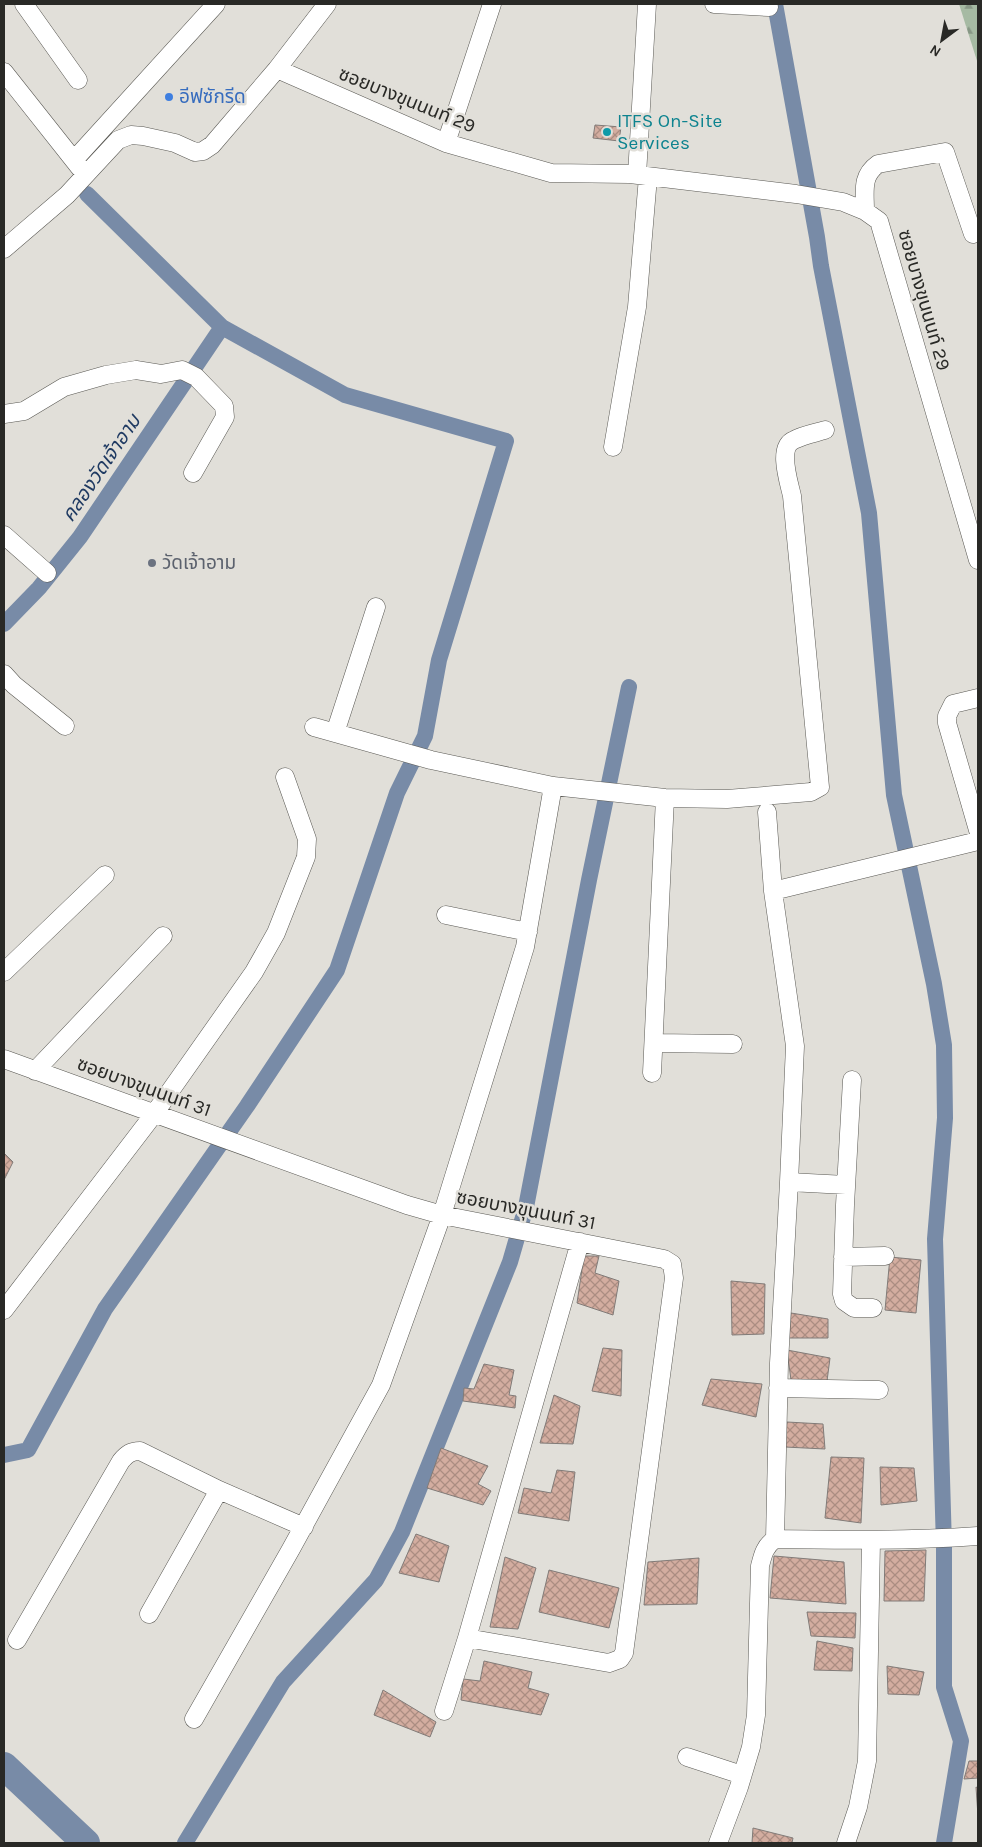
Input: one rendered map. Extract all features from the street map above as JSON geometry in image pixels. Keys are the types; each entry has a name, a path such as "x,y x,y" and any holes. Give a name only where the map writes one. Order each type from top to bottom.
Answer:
{"street":[{"path":"24,4 78,80"},
{"path":"74,160 216,4"},
{"path":"4,249 67,195 118,140 131,135 175,143 195,152 212,145 277,69 327,4"},
{"path":"446,142 492,4"},
{"path":"613,447 637,307 647,4"},
{"path":"714,4 769,7"},
{"name":"ซอยบางขุนนนท์ 29","path":"277,69 446,142 551,172 642,176 796,194 844,202 865,211 879,221 978,560"},
{"path":"4,72 74,160 83,178"},
{"path":"865,211 866,177 869,170 878,164 944,152 973,234"},
{"path":"4,414 24,411 64,388 106,375 136,370 161,374 189,374 224,406 225,417 193,473"},
{"path":"314,727 431,760 553,786 665,798 727,798 810,792 820,787 792,496 784,457 792,440 825,430"},
{"path":"4,535 48,573"},
{"path":"335,733 376,607"},
{"path":"4,674 14,685 65,726"},
{"path":"773,891 978,831 946,723 953,704 978,698"},
{"path":"4,1310 154,1114 254,972 276,933 306,857 307,839 285,777"},
{"path":"194,1719 304,1527 381,1385 442,1215 525,947 553,786"},
{"path":"652,1073 665,798"},
{"path":"767,812 773,891 795,1046 790,1182 778,1388 775,1539"},
{"path":"4,972 105,875"},
{"path":"446,915 528,932"},
{"path":"35,1071 163,936"},
{"path":"654,1043 732,1044"},
{"name":"ซอยบางขุนนนท์ 31","path":"4,1059 407,1205 442,1215 664,1259 672,1264 674,1269 669,1317 624,1653 620,1659 610,1663 467,1638"},
{"path":"852,1080 842,1294 844,1301 854,1308 873,1308"},
{"path":"790,1182 846,1185"},
{"path":"444,1711 467,1638 580,1242"},
{"path":"843,1257 885,1256"},
{"path":"778,1388 879,1390"},
{"path":"17,1640 121,1461 127,1454 133,1451 140,1451 218,1490 304,1527"},
{"path":"149,1614 218,1490"},
{"path":"718,1843 751,1747 756,1715 760,1566 767,1544 775,1539 871,1541 929,1540 978,1536"},
{"path":"846,1843 858,1807 867,1761 871,1541"},
{"path":"687,1757 742,1775"}],"green space":[{"path":"959,4 978,4 978,64"}],"building":[{"name":"ITFS On-Site Services","path":"595,125 621,127 619,141 593,138"},
{"path":"4,1153 13,1162 4,1180"},
{"path":"584,1256 599,1256 595,1273 619,1281 613,1315 577,1303"},
{"path":"890,1257 921,1260 916,1313 885,1310"},
{"path":"731,1281 765,1284 764,1334 732,1335"},
{"path":"791,1313 828,1319 828,1338 789,1338"},
{"path":"603,1348 622,1350 621,1396 592,1391"},
{"path":"787,1350 830,1358 827,1381 791,1380"},
{"path":"484,1364 514,1370 509,1395 516,1396 515,1408 463,1401 464,1388 474,1389"},
{"path":"711,1379 762,1384 756,1417 702,1405"},
{"path":"554,1395 580,1406 573,1444 540,1443"},
{"path":"787,1422 823,1424 825,1449 785,1447"},
{"path":"441,1448 488,1466 478,1484 491,1491 483,1505 427,1488"},
{"path":"831,1457 864,1458 861,1523 825,1518"},
{"path":"880,1467 914,1468 917,1501 881,1505"},
{"path":"557,1470 575,1472 569,1521 518,1513 524,1488 551,1493"},
{"path":"416,1534 449,1546 439,1582 399,1573"},
{"path":"926,1550 924,1601 884,1601 885,1551"},
{"path":"774,1556 844,1562 846,1604 770,1598"},
{"path":"505,1557 536,1568 518,1629 490,1627"},
{"path":"699,1558 697,1604 644,1605 648,1562"},
{"path":"549,1570 619,1588 609,1628 539,1612"},
{"path":"807,1612 856,1613 855,1638 811,1636"},
{"path":"817,1641 853,1648 852,1671 814,1670"},
{"path":"484,1661 532,1672 528,1688 549,1694 541,1715 461,1700 463,1679 480,1681"},
{"path":"887,1666 924,1672 919,1695 888,1694"},
{"path":"383,1690 436,1722 430,1737 374,1715"},
{"path":"969,1761 978,1761 978,1778 964,1779"},
{"path":"976,1787 978,1788 978,1816"},
{"path":"753,1828 793,1838 792,1843 752,1843"}],"waterway":[{"path":"775,4 821,266 869,513 894,795 934,984 944,1045 945,1118 935,1239 944,1546 944,1687 961,1741 944,1843"},
{"path":"4,1455 28,1450 105,1309 247,1106 337,970 397,793 425,736 439,660 506,441 345,395 222,327 87,194"},
{"name":"คลองวัดเจ้าอาม","path":"4,624 39,588 80,537 222,327"},
{"path":"185,1843 283,1682 376,1580 402,1532 510,1262 526,1207 589,880 629,687"},
{"path":"4,1766 86,1843"}],"place":[{"name":"อีฟซักรีด","path":"169,97"},
{"name":"ITFS On-Site Services","path":"607,132"},
{"name":"วัดเจ้าอาม","path":"152,563"}]}
